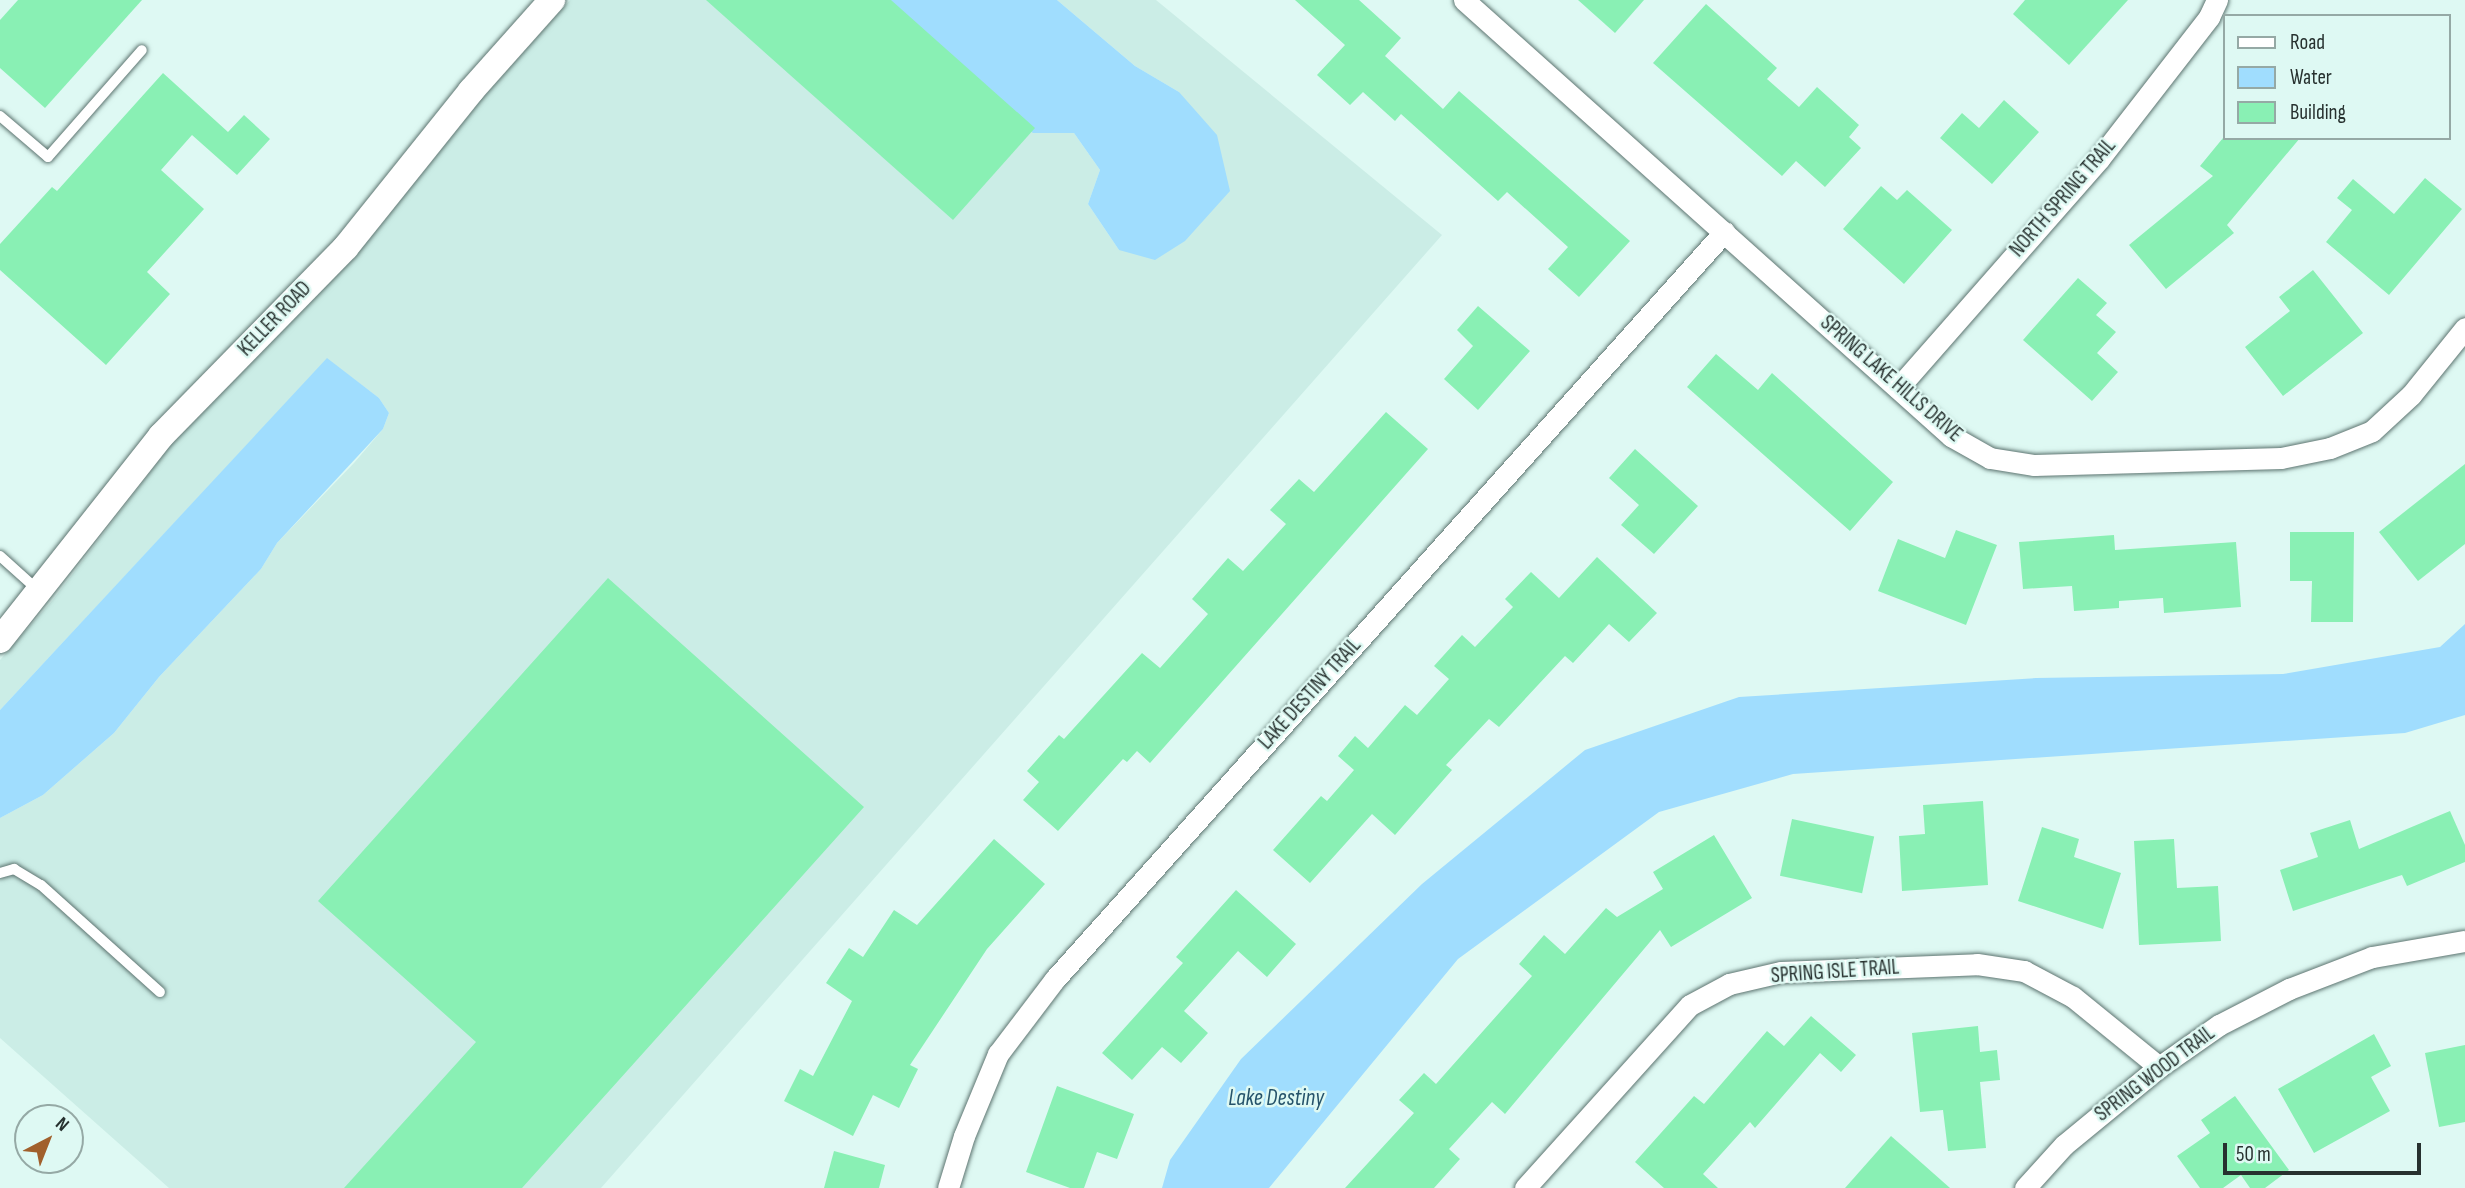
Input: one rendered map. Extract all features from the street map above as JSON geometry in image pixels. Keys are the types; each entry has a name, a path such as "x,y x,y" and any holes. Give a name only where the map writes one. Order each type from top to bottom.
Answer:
{"street":[{"name":"KELLER ROAD","path":"0,640 41,593 161,436 346,247 471,91 552,0"},
{"name":"SPRING LAKE HILLS DRIVE","path":"1464,0 1951,436 1990,458 2035,465 2281,458 2330,448 2372,431 2411,395 2465,328"},
{"name":"NORTH SPRING TRAIL","path":"1899,388 2099,159 2209,17 2217,0"},
{"name":"LAKE DESTINY TRAIL","path":"948,1188 964,1136 998,1054 1055,979 1724,232"},
{"name":"SPRING WOOD TRAIL","path":"2025,1188 2064,1145 2158,1067 2219,1025 2289,989 2372,957 2465,940"},
{"name":"SPRING ISLE TRAIL","path":"1525,1188 1690,1005 1729,984 1781,972 1977,964 2024,971 2073,997 2158,1067"}],"lane":[{"path":"0,116 47,158 142,50"},
{"path":"0,556 41,593"},
{"path":"0,873 15,869 41,885 160,992"}],"shaded area":[{"path":"570,0 881,0 1074,133 1100,170 1088,204 1119,250 1179,92 1135,66 1057,0 1156,0 1442,235 601,1188 169,1188 84,1113 84,1104 74,1104 0,1038 0,818 43,795 114,733 159,677 261,569 277,543 354,463 383,429 389,413 379,398 327,359 0,710 0,660 52,601 171,445 355,257 481,100"}],"water":[{"path":"881,0 1057,0 1135,66 1179,92 1217,135 1230,191 1185,241 1155,260 1119,250 1088,204 1100,170 1074,133 1033,133"},
{"path":"327,358 379,398 389,413 383,429 277,543 261,569 159,677 114,733 43,795 0,818 0,710"},
{"name":"Lake Destiny","path":"2465,624 2465,715 2405,733 1793,774 1659,812 1458,959 1269,1188 1162,1188 1170,1160 1241,1059 1422,884 1585,750 1739,697 2036,678 2283,674 2440,647"}],"building":[{"path":"18,0 142,0 45,108 0,68 0,20"},
{"path":"706,0 891,0 1035,128 953,220"},
{"path":"1295,0 1359,0 1401,38 1385,56 1443,109 1459,91 1630,241 1579,297 1548,269 1568,247 1507,192 1498,201 1401,114 1395,121 1363,92 1350,105 1317,75 1345,45"},
{"path":"1578,0 1644,0 1615,33"},
{"path":"2025,0 2128,0 2069,65 2013,14"},
{"path":"1706,4 1777,68 1767,79 1799,107 1817,87 1859,125 1849,137 1861,148 1825,187 1796,161 1782,176 1653,63"},
{"path":"163,73 228,132 244,115 270,139 237,175 192,135 161,170 204,209 147,272 170,294 106,365 0,270 0,244 52,187 57,191"},
{"path":"2004,100 2039,132 1992,184 1940,138 1962,113 1979,128"},
{"path":"2223,138 2298,140 2227,225 2234,233 2166,289 2129,245 2213,176 2200,166"},
{"path":"2425,178 2462,209 2389,295 2326,242 2352,210 2337,198 2353,179 2394,214"},
{"path":"1881,186 1897,200 1907,190 1952,230 1904,284 1843,229"},
{"path":"2313,270 2363,333 2283,396 2245,347 2290,311 2279,297"},
{"path":"2078,278 2107,303 2096,315 2116,332 2097,353 2118,372 2092,401 2023,340"},
{"path":"1478,306 1530,351 1478,410 1444,379 1473,346 1457,330"},
{"path":"1716,354 1758,390 1772,373 1893,482 1850,531 1687,387"},
{"path":"1386,412 1428,449 1150,763 1137,751 1127,762 1123,759 1058,831 1023,800 1039,782 1027,771 1059,735 1064,739 1142,653 1160,668 1208,614 1192,599 1228,558 1243,571 1286,524 1270,510 1299,479 1314,492"},
{"path":"1635,449 1698,506 1654,554 1621,525 1639,505 1609,478"},
{"path":"2465,464 2465,544 2418,581 2379,532"},
{"path":"1956,530 1997,545 1966,625 1878,591 1898,539 1945,558"},
{"path":"2290,532 2354,532 2353,622 2311,622 2312,581 2290,581"},
{"path":"2114,535 2115,550 2236,542 2241,607 2164,613 2163,598 2119,601 2119,608 2074,611 2072,586 2023,589 2019,542"},
{"path":"1597,557 1657,613 1629,642 1609,624 1573,663 1565,656 1499,727 1489,719 1446,765 1452,770 1395,835 1372,814 1310,883 1273,850 1321,796 1327,801 1354,770 1338,756 1355,736 1368,748 1405,705 1417,715 1449,679 1434,666 1462,635 1475,647 1513,607 1505,599 1531,572 1559,598"},
{"path":"608,578 864,807 522,1188 344,1188 476,1042 318,901"},
{"path":"1983,801 1988,885 1902,891 1899,836 1925,834 1923,805"},
{"path":"2450,811 2465,845 2465,862 2407,886 2402,875 2293,911 2280,870 2318,857 2310,833 2350,820 2359,849"},
{"path":"1792,819 1874,836 1862,893 1780,876"},
{"path":"2042,827 2079,839 2074,857 2121,873 2103,929 2018,901"},
{"path":"1714,835 1752,898 1671,947 1660,930 1505,1114 1492,1102 1449,1149 1460,1159 1434,1188 1345,1188 1414,1113 1399,1100 1424,1073 1436,1084 1532,976 1519,964 1544,935 1565,954 1606,908 1617,917 1663,889 1653,872"},
{"path":"994,839 1045,884 987,949 910,1065 918,1069 899,1108 873,1095 853,1136 784,1101 800,1069 813,1076 852,1001 826,983 849,948 863,957 894,910 917,925"},
{"path":"2174,839 2177,888 2218,886 2221,941 2139,945 2134,841"},
{"path":"1236,890 1296,944 1267,977 1238,951 1184,1011 1208,1033 1181,1063 1162,1047 1132,1080 1102,1053 1183,963 1176,957"},
{"path":"1811,1016 1856,1055 1841,1072 1820,1053 1755,1128 1750,1122 1703,1174 1718,1188 1664,1188 1635,1162 1694,1096 1704,1104 1767,1031 1784,1046"},
{"path":"1978,1026 1980,1052 1997,1050 2000,1080 1980,1082 1986,1148 1948,1151 1943,1110 1920,1112 1912,1033"},
{"path":"2374,1034 2391,1066 2371,1077 2390,1111 2314,1153 2278,1089"},
{"path":"2465,1045 2465,1122 2439,1127 2425,1053"},
{"path":"1057,1086 1134,1114 1117,1159 1097,1152 1084,1188 1070,1188 1026,1172"},
{"path":"2235,1096 2289,1170 2265,1188 2250,1188 2241,1175 2223,1188 2200,1188 2177,1156 2210,1133 2201,1120"},
{"path":"1891,1136 1907,1150 1950,1188 1845,1188"},
{"path":"834,1151 885,1165 879,1188 824,1188"}]}
